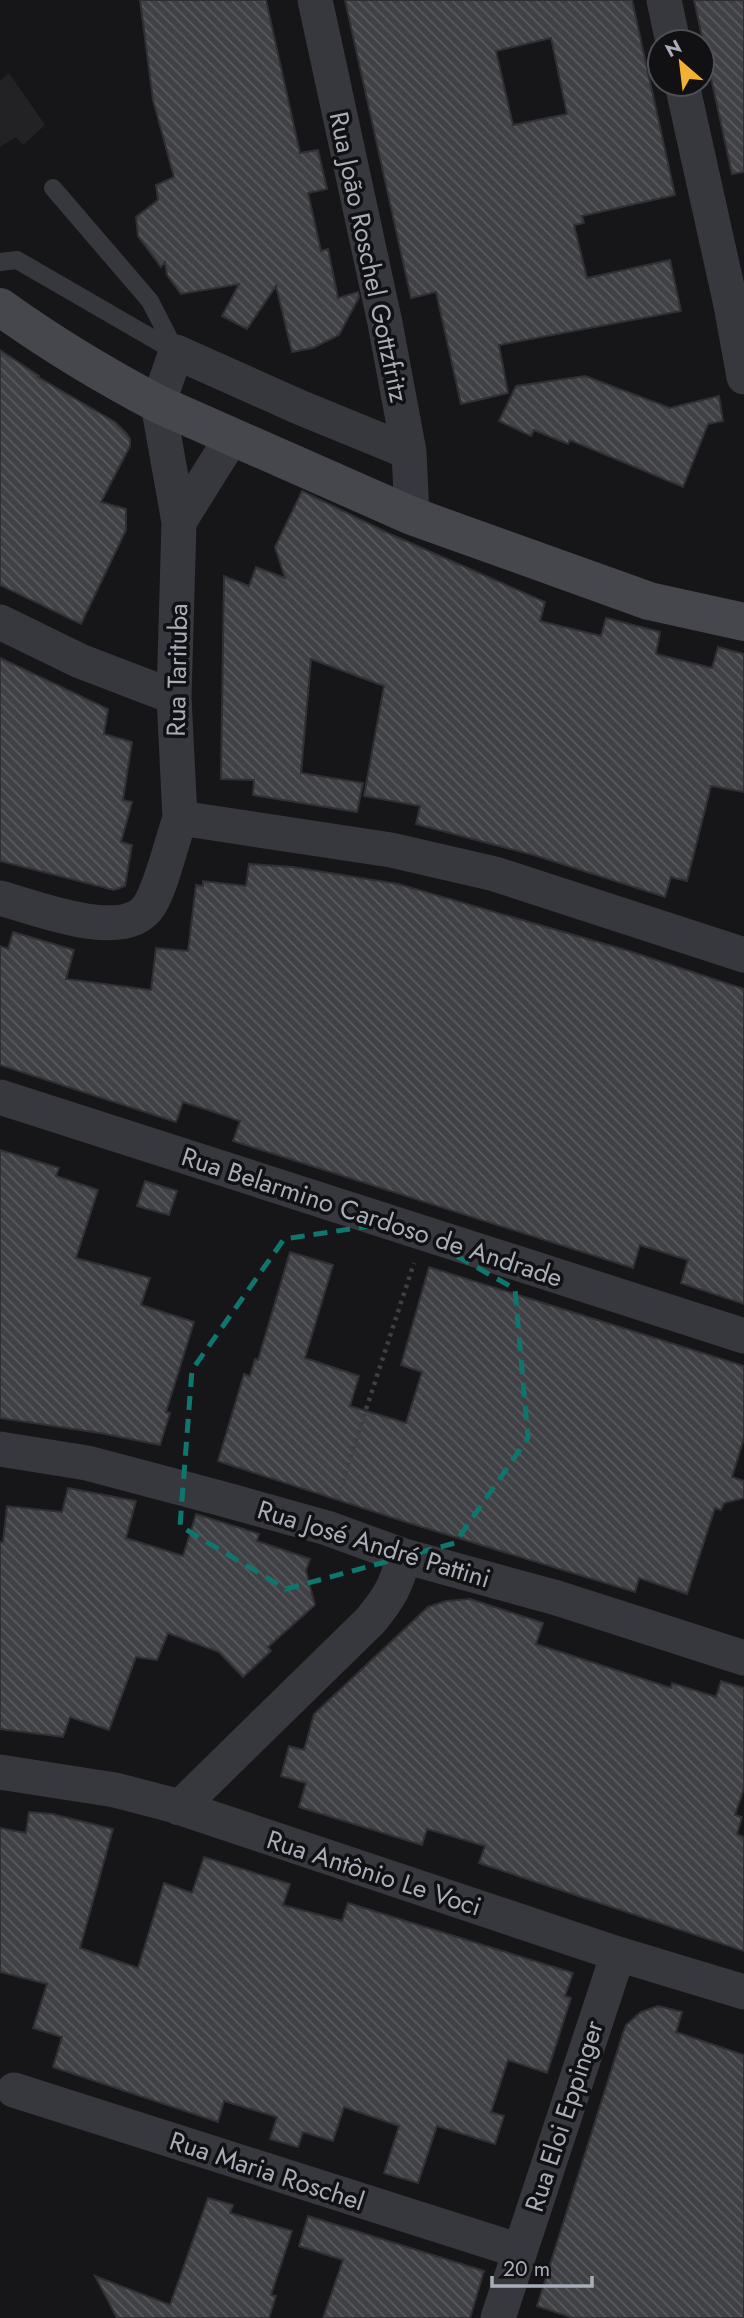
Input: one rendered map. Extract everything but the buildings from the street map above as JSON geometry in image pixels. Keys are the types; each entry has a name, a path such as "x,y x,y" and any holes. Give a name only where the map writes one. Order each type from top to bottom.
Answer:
{"street":[{"name":"Rua João Roschel Gottzfritz","path":"315,0 385,323 409,452 412,516"},
{"path":"664,0 670,28"},
{"path":"685,98 731,305 744,377"},
{"path":"0,307 121,385 158,404 412,516 649,601 744,622"},
{"path":"158,404 176,352 409,452"},
{"name":"Rua Tarituba","path":"158,404 179,522 174,696 180,818"},
{"path":"179,522 232,437"},
{"path":"0,622 80,661 174,696"},
{"path":"0,898 84,921 116,923 132,919 149,907 180,818 380,848 482,871 744,955"},
{"name":"Rua Belarmino Cardoso de Andrade","path":"0,1097 744,1336"},
{"name":"Rua José André Pattini","path":"0,1449 88,1464 327,1528 404,1556 557,1598 744,1658"},
{"path":"179,1808 370,1621 396,1585 404,1556"},
{"name":"Rua Antônio Le Voci","path":"0,1772 115,1790 179,1808 618,1954 744,1992"},
{"name":"Rua Eloi Eppinger","path":"498,2318 618,1954"},
{"name":"Rua Maria Roschel","path":"14,2090 520,2251"}],"lane":[{"path":"53,188 150,301 176,352"},
{"path":"0,262 17,260 176,352"}],"path":[{"path":"327,1528 424,1235"}],"highlighted area":[{"path":"397,1222 515,1289 528,1438 455,1543 286,1589 180,1526 192,1370 284,1239"}],"shaded area":[{"path":"9,73 45,125 23,145 16,137 0,147 0,81"}]}
